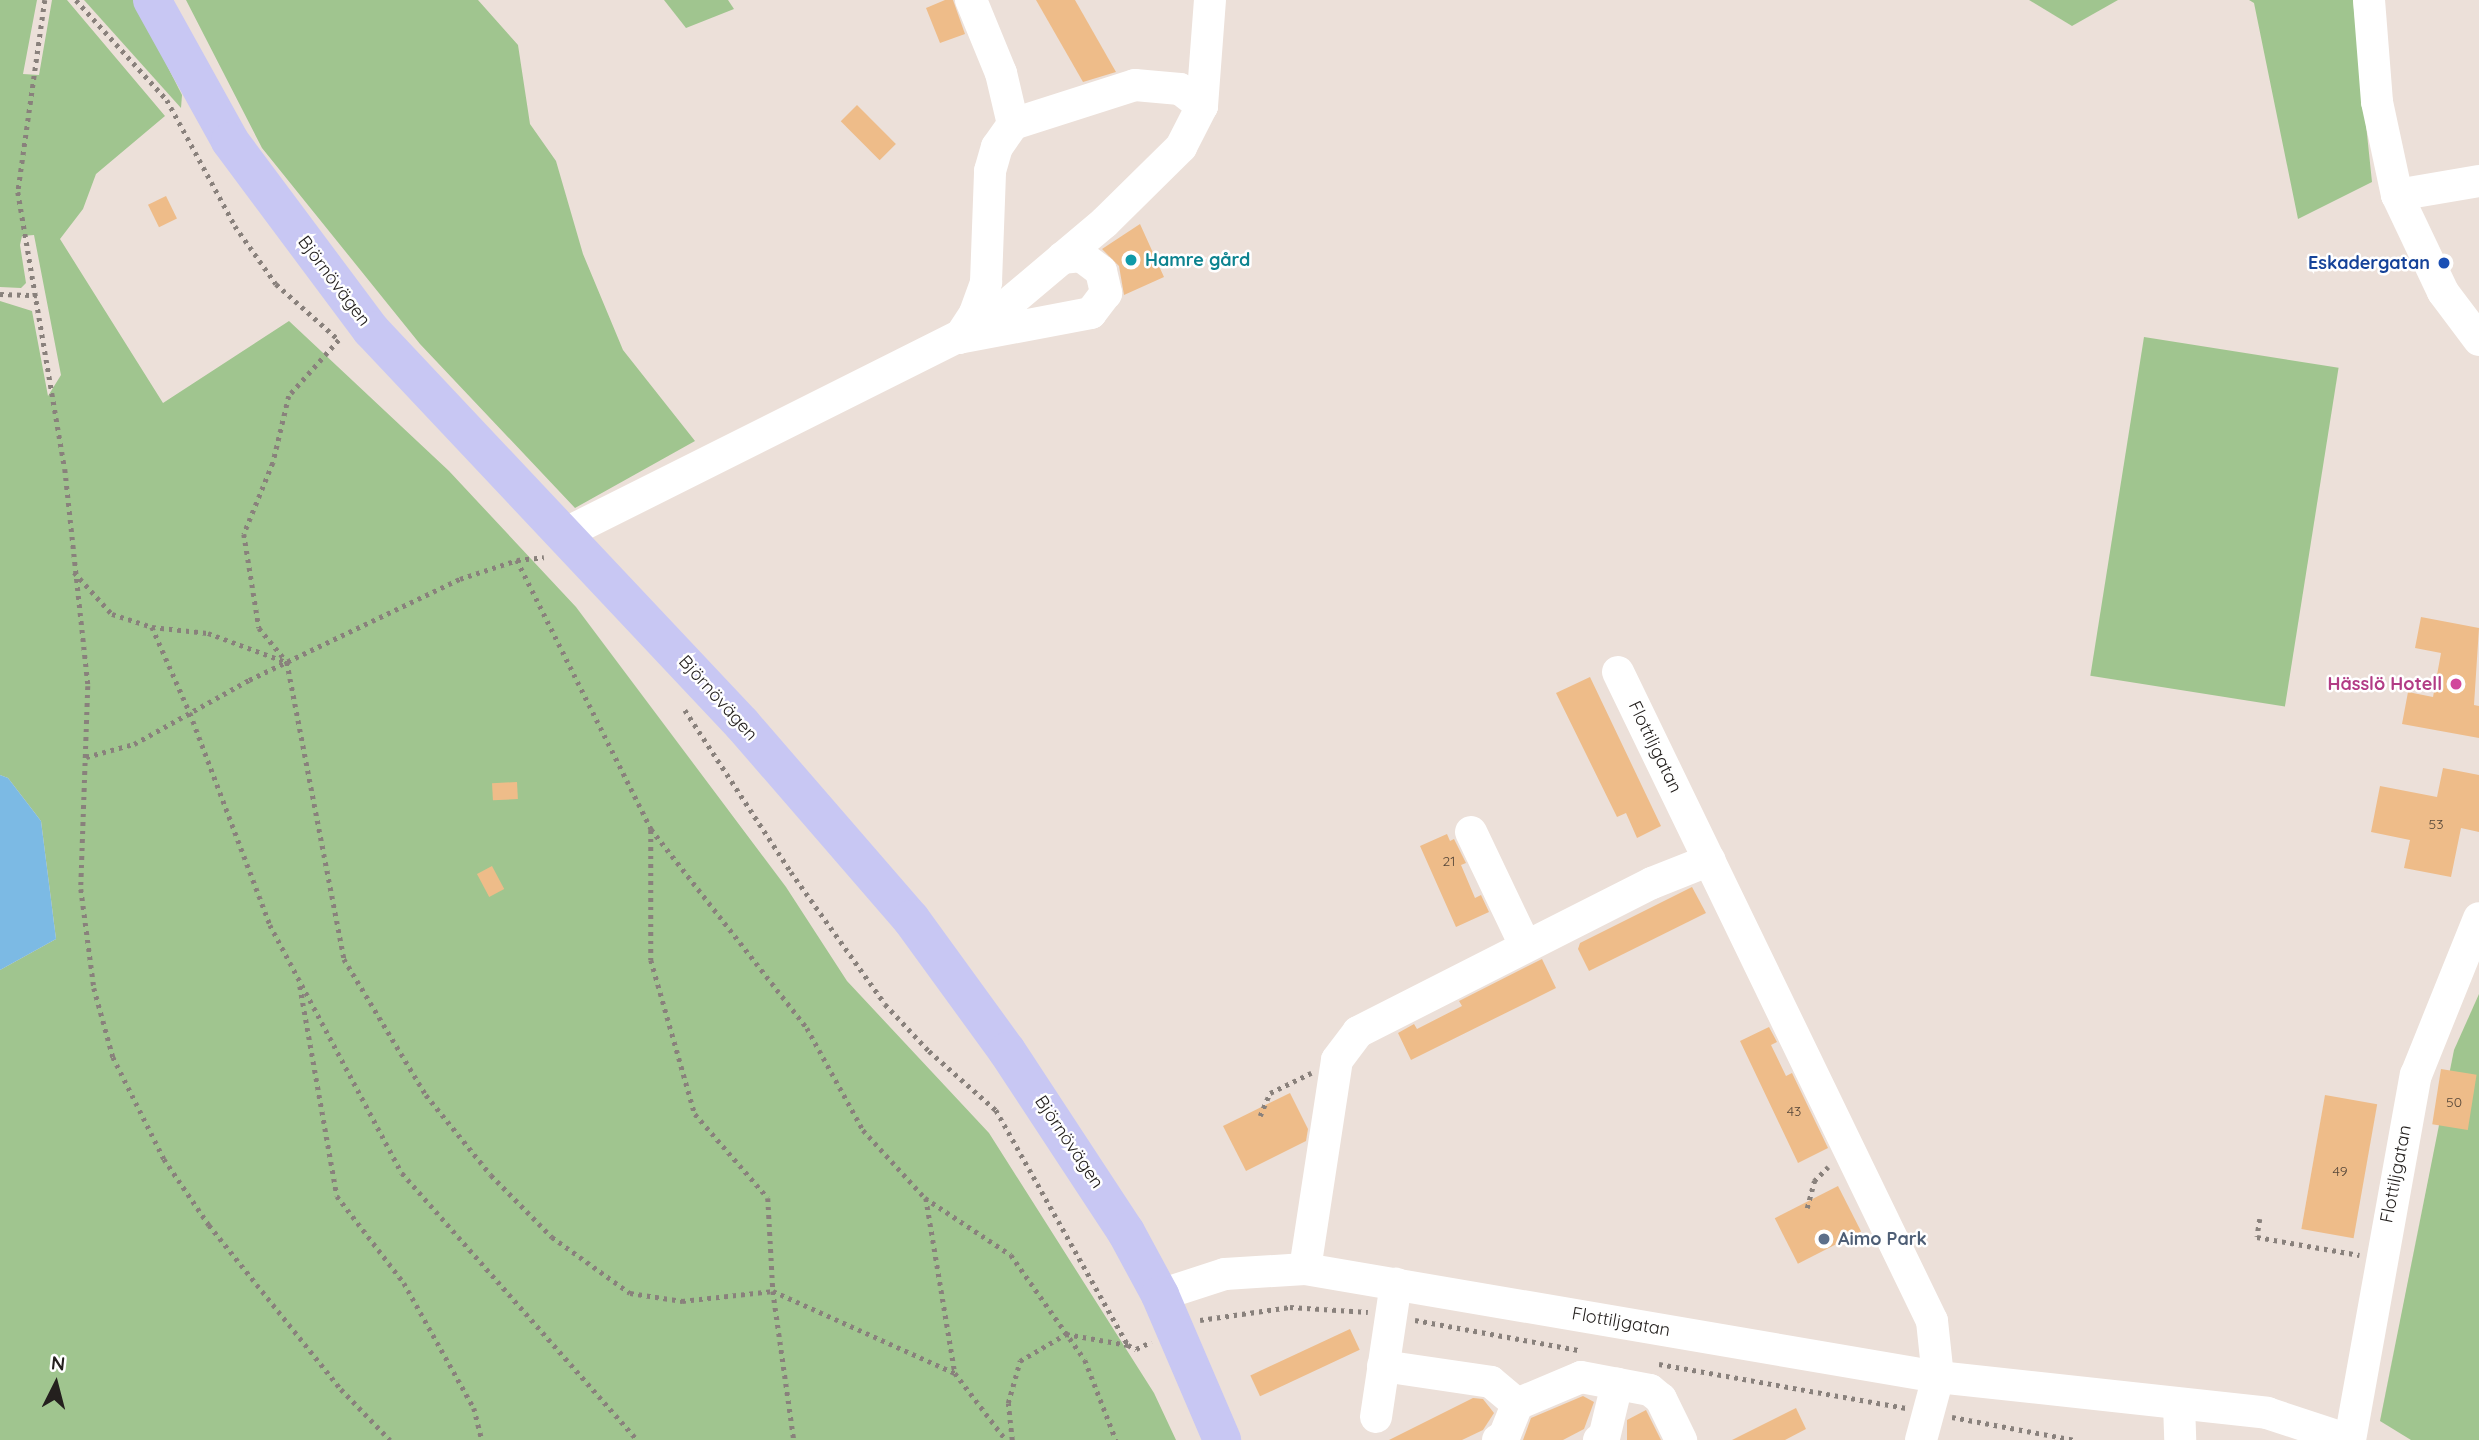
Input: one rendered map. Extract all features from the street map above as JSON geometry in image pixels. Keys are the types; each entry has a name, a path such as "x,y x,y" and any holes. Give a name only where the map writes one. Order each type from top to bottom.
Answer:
{"main road":[{"name":"Björnövägen","path":"152,0 230,141 371,330 561,544 742,724 911,919 1089,1171 1160,1295 1222,1440"}],"street":[{"path":"971,0 1001,73 1013,124"},
{"path":"561,544 984,324 1167,166 1202,106 1210,0"},
{"path":"2369,0 2377,102 2397,195 2443,292 2479,340"},
{"path":"959,338 975,313 986,282 990,171 997,146 1013,124 1135,85 1180,89 1202,106"},
{"path":"2397,195 2479,181"},
{"path":"959,338 1091,313 1106,293 1101,271 1081,256 1062,258"},
{"name":"Flottiljgatan","path":"1618,672 1854,1154 1932,1321 1938,1377 1924,1426"},
{"path":"1471,832 1525,945"},
{"path":"1305,1269 1337,1060 1358,1032 1525,945 1710,860"},
{"name":"Flottiljgatan","path":"1160,1295 1225,1274 1305,1269 1938,1377 2267,1413 2350,1440 2416,1076 2479,918"},
{"path":"1374,1426 1396,1283"},
{"path":"1384,1366 1491,1381 1517,1404"},
{"path":"1503,1439 1517,1404 1581,1377 1650,1390 1661,1399 1681,1440"},
{"path":"1603,1439 1616,1384"},
{"path":"2179,1404 2180,1440"}],"path":[{"path":"45,0 18,165 18,192 65,469 74,572 89,686 81,889 85,935 107,1040 136,1109 209,1225 341,1389 390,1440"},
{"path":"76,0 167,100 235,226 276,284 347,348"},
{"path":"0,294 37,295"},
{"path":"339,340 289,396 273,463 244,534 259,628 287,662 344,959 426,1095 491,1175 552,1237 630,1293 682,1301 773,1291 955,1373"},
{"path":"86,757 134,744 287,662 460,579 561,544"},
{"path":"517,560 652,829 807,1028 863,1130 925,1198 1011,1255 1085,1360 1116,1440"},
{"path":"74,572 111,614 152,627 208,632 287,662"},
{"path":"152,627 190,713 270,925 402,1173 638,1440"},
{"path":"681,704 791,872 886,1004 929,1051 996,1110 1128,1345"},
{"path":"652,829 651,960 695,1114 768,1198 773,1291 794,1440"},
{"path":"299,979 337,1196 404,1283 474,1408 482,1440"},
{"path":"1260,1116 1270,1093 1337,1060"},
{"path":"1807,1208 1821,1172 1854,1154"},
{"path":"925,1198 955,1373 1006,1440"},
{"path":"2260,1219 2257,1237 2381,1259"},
{"path":"1012,1440 1008,1403 1020,1361 1066,1334 1128,1345 1136,1349 1211,1316 1290,1307 1391,1316 1583,1351"},
{"path":"1652,1363 1924,1426 2075,1440"}],"green space":[{"path":"0,0 37,0 23,74 39,75 52,0 67,0 165,116 96,174 83,209 60,239 163,403 289,321 449,471 576,607 786,887 847,981 989,1133 1154,1393 1176,1440 0,1440 0,970 56,939 41,821 8,778 0,775 0,301 32,311 48,396 61,375 34,235 22,236 20,245 26,283 21,288 0,287"},
{"path":"84,0 134,0 182,95 181,108"},
{"path":"186,0 478,0 518,45 530,124 556,161 583,254 623,350 695,441 575,508 420,344 262,148"},
{"path":"664,0 728,0 734,9 686,28"},
{"path":"2029,0 2118,0 2072,26"},
{"path":"2249,0 2353,0 2372,182 2298,219 2254,3"},
{"path":"2144,337 2339,368 2285,707 2090,676"},
{"path":"2479,994 2479,1440 2411,1440 2380,1421 2454,1050"}],"water":[{"path":"0,775 8,778 41,821 56,939 0,970"}],"building":[{"path":"945,0 953,0 965,34 940,43 926,8"},
{"path":"1036,0 1075,0 1116,72 1083,82"},
{"path":"857,105 896,144 880,160 841,121"},
{"path":"166,196 177,218 159,227 148,205"},
{"name":"Hamre gård","path":"1140,224 1164,277 1124,295 1119,266 1102,249"},
{"name":"Hässlö Hotell","path":"2421,617 2479,628 2474,705 2479,706 2479,738 2402,724 2408,692 2433,697 2441,653 2415,648"},
{"path":"1590,677 1661,826 1637,838 1626,813 1617,817 1556,693"},
{"path":"2443,768 2479,775 2479,832 2461,828 2451,877 2404,868 2410,840 2371,832 2380,786 2437,797"},
{"path":"517,782 518,799 493,800 492,783"},
{"path":"1447,834 1450,841 1454,839 1466,863 1461,865 1475,898 1481,895 1489,912 1456,927 1420,846"},
{"path":"492,866 504,889 489,897 477,874"},
{"path":"1692,887 1706,913 1589,971 1578,949 1580,943"},
{"path":"1542,959 1556,988 1411,1060 1398,1033 1414,1024 1417,1029 1462,1006 1459,1001"},
{"path":"1769,1027 1777,1042 1771,1045 1786,1076 1792,1073 1828,1148 1798,1163 1740,1041"},
{"path":"2441,1069 2477,1075 2468,1130 2432,1124"},
{"path":"1290,1093 1308,1129 1306,1141 1246,1171 1223,1126"},
{"path":"2325,1095 2377,1104 2354,1238 2301,1229"},
{"path":"1838,1186 1861,1231 1798,1264 1775,1218"},
{"path":"1350,1329 1360,1350 1260,1396 1250,1375"},
{"path":"1583,1396 1594,1402 1584,1429 1563,1440 1523,1440 1531,1418"},
{"path":"1473,1398 1483,1399 1494,1413 1483,1430 1462,1440 1389,1440"},
{"path":"1796,1408 1806,1429 1785,1440 1732,1440"},
{"path":"1646,1410 1661,1440 1627,1440 1627,1420"}],"place":[{"name":"Hamre gård","path":"1131,260"},
{"name":"Eskadergatan","path":"2444,263"},
{"name":"Hässlö Hotell","path":"2456,684"},
{"name":"Aimo Park","path":"1824,1239"}]}
